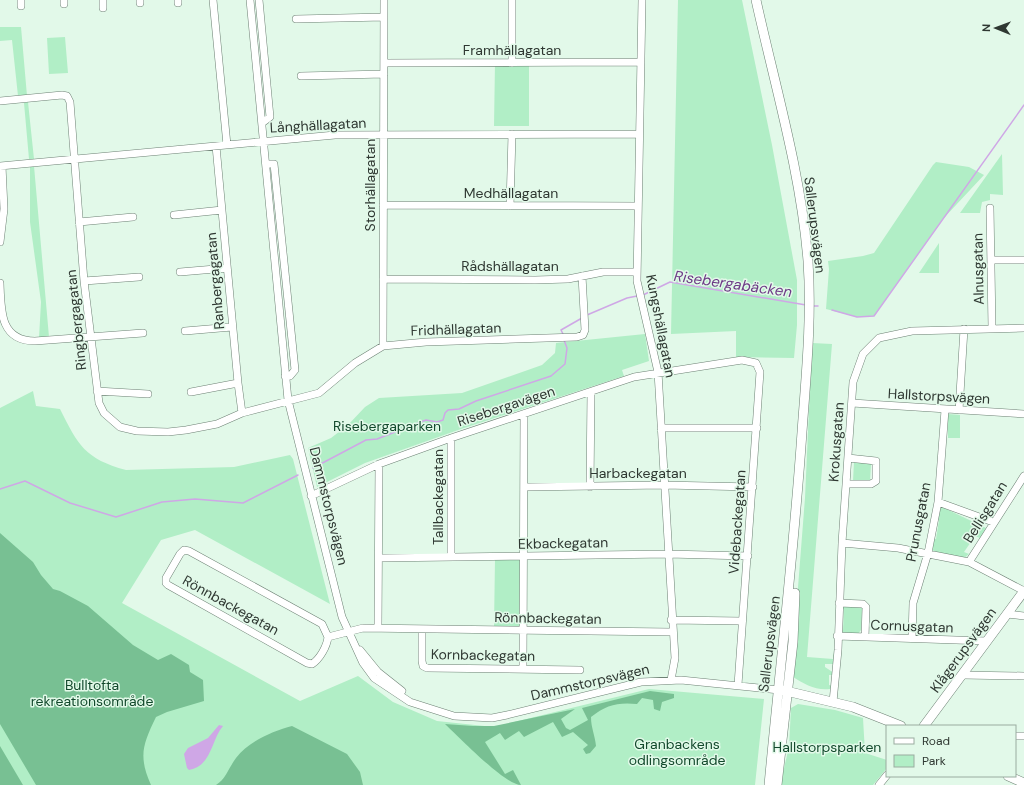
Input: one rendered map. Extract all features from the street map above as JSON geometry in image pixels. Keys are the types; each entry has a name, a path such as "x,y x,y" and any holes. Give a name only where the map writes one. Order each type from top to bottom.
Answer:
{"main road":[{"name":"Sallerupsvägen","path":"756,0 785,126 803,223 808,261 809,301 809,323 797,506 794,630 783,690 769,785"},
{"name":"Klågerupsvägen","path":"925,725 1024,591"},
{"name":"Sallerupsvägen","path":"777,785 783,690"},
{"path":"783,690 866,711 899,725"},
{"path":"1010,777 1024,783"}],"street":[{"path":"213,0 227,145"},
{"name":"Dammstorpsvägen","path":"250,0 266,164 274,164 294,370 290,376 285,376 288,400 342,617 352,640 378,672 396,688 426,707 454,716 492,718 641,682 671,680 783,690"},
{"name":"Dammstorpsvägen","path":"260,0 270,117 262,123"},
{"name":"Storhällagatan","path":"383,346 384,0"},
{"path":"512,0 512,63"},
{"name":"Kungshällagatan","path":"642,0 637,272 640,301 658,372 671,620 675,658 671,680"},
{"path":"296,19 384,17"},
{"name":"Framhällagatan","path":"384,63 640,62"},
{"path":"301,76 384,74"},
{"name":"Ringbergagatan","path":"0,101 62,95 67,96 70,102 76,159 84,281 97,391 99,403 104,413 112,422 120,427 137,431 168,432 186,430 216,424 242,413 288,400"},
{"path":"510,206 512,134"},
{"name":"Långhällagatan","path":"1,166 335,135 639,134"},
{"name":"Ranbergagatan","path":"216,146 232,327 242,413"},
{"path":"0,242 4,209 1,166"},
{"name":"Medhällagatan","path":"383,205 638,206"},
{"name":"Alnusgatan","path":"990,208 992,328"},
{"path":"174,214 222,210"},
{"path":"79,222 133,217"},
{"path":"991,260 1024,260"},
{"path":"180,272 227,268"},
{"name":"Rådshällagatan","path":"383,279 535,280 582,276 603,272 637,272"},
{"name":"Fridhällagatan","path":"288,400 319,392 355,363 383,346 426,342 558,339 583,335 584,316 582,276"},
{"path":"84,281 139,277"},
{"path":"0,283 2,315 5,326 13,335 30,341 143,332"},
{"path":"185,331 232,327"},
{"name":"Krokusgatan","path":"833,702 838,650 837,636 842,543 853,382 865,351 879,338 912,330 1024,328"},
{"path":"959,410 964,329"},
{"name":"Risebergavägen","path":"311,496 379,464 451,438 634,377 658,372 742,360 756,363"},
{"name":"Videbackegatan","path":"738,685 757,428 760,372 756,363"},
{"path":"191,392 238,383"},
{"path":"97,391 148,394"},
{"path":"590,487 591,392"},
{"name":"Hallstorpsvägen","path":"852,403 1024,414"},
{"name":"Prunusgatan","path":"912,638 913,603 928,553 938,502 945,410"},
{"path":"523,669 524,414"},
{"path":"661,428 757,428"},
{"name":"Tallbackegatan","path":"451,438 451,557"},
{"path":"846,484 871,484 876,481 876,461 848,458"},
{"path":"378,628 379,464"},
{"name":"Bellisgatan","path":"969,562 993,522 1023,480"},
{"name":"Harbackegatan","path":"524,487 664,485 753,487"},
{"path":"938,502 993,522"},
{"path":"842,543 898,548 969,562 1024,591"},
{"name":"Rönnbackegatan","path":"184,550 189,551 322,624 328,637 327,642 316,661 312,664 307,663 168,585 166,578 180,554 184,550"},
{"name":"Ekbackegatan","path":"379,558 668,554 748,556"},
{"path":"839,603 863,604 866,607 865,637"},
{"path":"1007,614 1024,616"},
{"path":"671,620 742,622"},
{"name":"Rönnbackegatan","path":"328,637 363,628 672,632"},
{"name":"Kornbackegatan","path":"422,629 422,661 423,666 427,668 580,670"},
{"name":"Cornusgatan","path":"837,636 986,641"},
{"path":"963,675 1024,676"},
{"path":"879,785 886,776"}],"green space":[{"path":"678,0 742,0 772,145 797,280 797,325 794,358 736,357 736,331 671,334"},
{"path":"0,27 21,27 27,96 18,96 12,40 0,41"},
{"path":"65,37 68,73 49,74 47,38"},
{"path":"495,63 529,63 529,126 494,126"},
{"path":"28,102 34,159 29,159 24,103"},
{"path":"1002,154 1003,195 990,194 990,200 982,202 980,213 960,213"},
{"path":"936,162 969,167 984,175 942,220 874,316 857,317 826,309 829,269 828,261 874,253"},
{"path":"30,166 34,166 49,337 39,338 41,302 30,222"},
{"path":"939,243 939,273 919,273"},
{"name":"Risebergaparken","path":"645,334 649,361 622,370 624,376 461,429 365,463 317,487 308,448 331,438 348,425 365,407 379,398 462,393 542,365 555,353 556,343"},
{"path":"812,343 832,344 807,657 833,659 834,653 837,656 836,664 825,664 825,667 834,673 833,675 829,675 829,685 833,686 830,689 820,689 810,686 793,677 797,640 797,600 805,498"},
{"name":"Bulltofta rekreationsområde","path":"33,391 36,406 60,409 72,432 84,449 101,461 126,470 234,467 290,455 293,459 330,604 195,530 161,540 122,603 300,701 358,676 393,702 437,721 494,727 649,689 764,699 755,785 0,785 0,408"},
{"path":"948,414 960,415 960,438 948,438"},
{"path":"854,462 868,462 871,464 870,481 853,481"},
{"path":"940,506 986,528 980,538 975,536 964,552 969,554 963,559 934,552 932,548 933,538 936,539 939,520 936,519"},
{"path":"0,533 33,562 41,575 53,589 60,591 88,606 133,645 158,660 171,654 189,665 190,672 203,680 204,701 167,712 156,717 145,743 143,758 144,766 151,785 36,785 0,724"},
{"path":"495,559 520,559 520,627 494,626"},
{"path":"841,606 859,606 862,608 861,630 857,635 841,633 840,630 843,630 844,609 840,609"},
{"path":"650,691 674,694 674,698 662,702 660,711 654,709 653,700 642,698 637,704 612,705 597,713 591,717 596,746 590,753 586,754 583,749 588,745 573,732 562,737 553,722 524,737 519,731 505,740 500,733 485,742 505,774 513,770 521,785 514,783 494,769 445,724 494,726 575,709 561,719 566,728 570,730 588,720 582,708"},
{"name":"Hallstorpsparken","path":"798,704 835,710 863,718 865,753 886,760 886,769 873,785 780,785 789,747 791,708"},
{"path":"292,726 347,754 360,772 363,785 216,785 225,776 241,752 254,742 269,734"},
{"path":"0,746 23,785 0,785"}],"shaded area":[{"path":"219,725 223,726 207,758 197,768 189,770 187,768 184,754 188,748 208,738"}],"waterway":[{"name":"Risebergabäcken","path":"832,310 857,317 874,316 1024,105"},
{"name":"Risebergabäcken","path":"643,295 670,282 806,305"},
{"name":"Risebergabäcken","path":"587,315 627,298 637,296"},
{"name":"Risebergabäcken","path":"812,306 818,306"},
{"name":"Risebergabäcken","path":"563,334 561,330 582,318"},
{"name":"Risebergabäcken","path":"313,468 366,440 377,439 426,420 437,422 443,420 445,413 448,410 459,409 476,401 551,376 565,364 567,348 564,340"},
{"path":"0,489 25,481 70,503 116,517 162,502 195,499 243,503 298,475"}],"park label":[{"name":"Granbackens odlingsområde","path":"677,752"}]}
